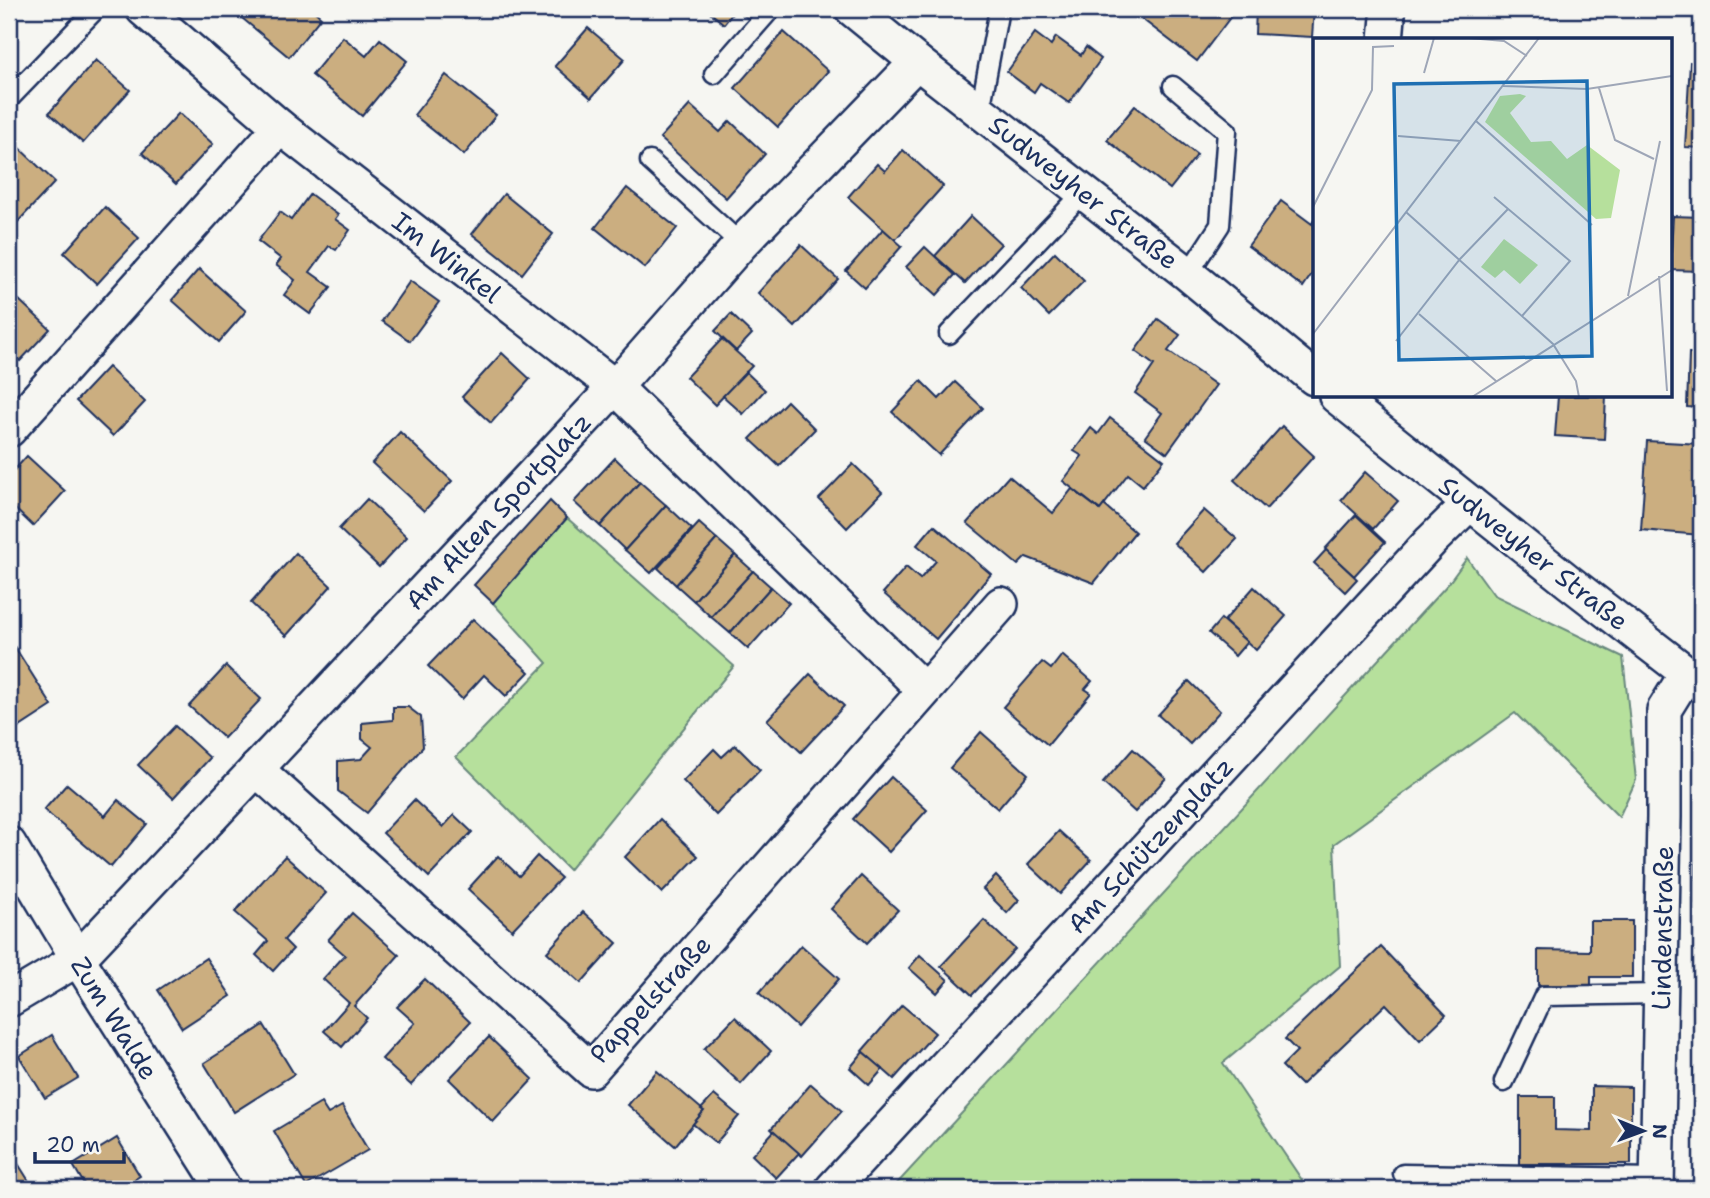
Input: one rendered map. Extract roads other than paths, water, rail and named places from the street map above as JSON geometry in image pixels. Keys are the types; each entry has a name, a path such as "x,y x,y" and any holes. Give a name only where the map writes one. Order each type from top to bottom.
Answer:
{"street":[{"name":"Im Winkel","path":"143,9 280,127 615,387"},
{"name":"Sudweyher Straße","path":"852,9 1188,274 1313,377"},
{"name":"Am Alten Sportplatz","path":"9,1000 78,959 615,387 741,244 917,62"},
{"path":"9,430 280,127"},
{"path":"615,387 924,691"},
{"name":"Sudweyher Straße","path":"1349,400 1470,503 1694,678"},
{"name":"Am Schützenplatz","path":"832,1189 1422,551 1470,503"},
{"name":"Pappelstraße","path":"256,769 591,1070 1001,604"},
{"name":"Lindenstraße","path":"1657,1184 1664,710 1694,678"},
{"name":"Zum Walde","path":"9,844 216,1187"}],"lane":[{"path":"9,99 96,9"},
{"path":"715,74 771,9"},
{"path":"981,111 999,9"},
{"path":"1173,86 1227,131 1220,225 1188,274"},
{"path":"650,161 741,244"},
{"path":"949,334 1084,192"},
{"path":"1504,1082 1544,996 1660,994"},
{"path":"1403,1174 1657,1184"}]}
